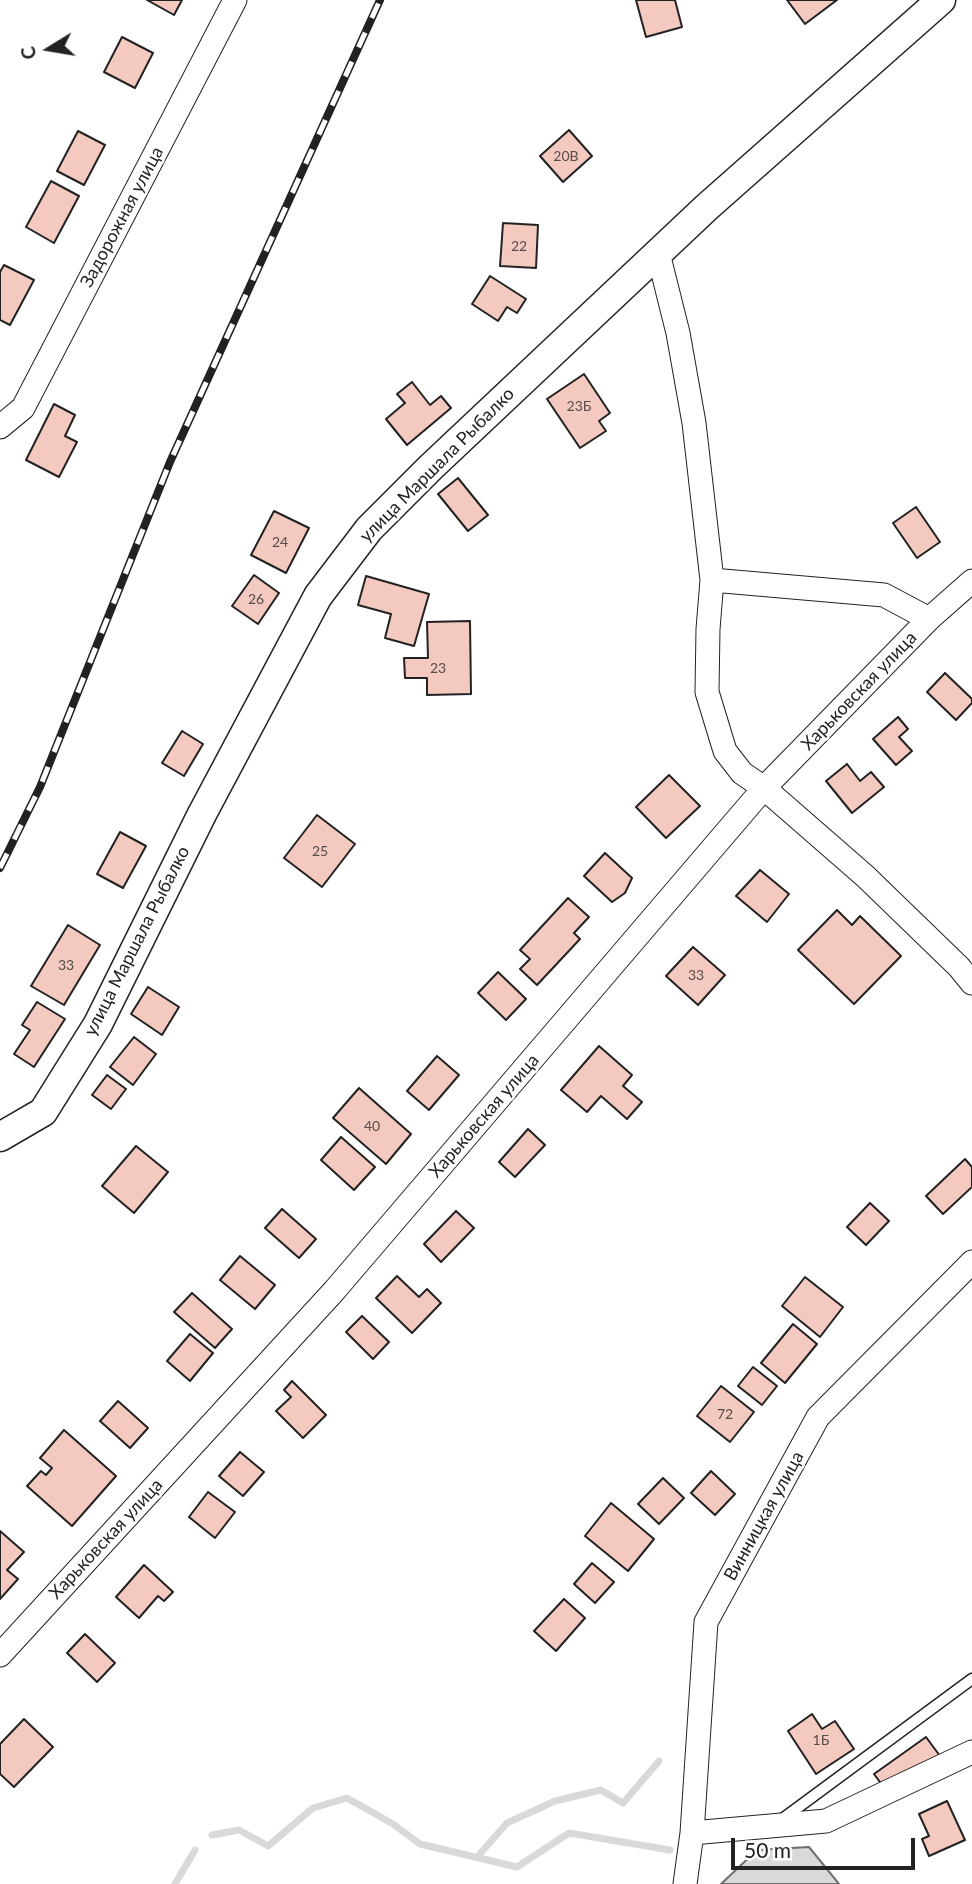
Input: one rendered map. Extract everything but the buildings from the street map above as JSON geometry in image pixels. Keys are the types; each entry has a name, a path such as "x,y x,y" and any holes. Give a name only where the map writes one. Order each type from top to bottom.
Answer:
{"street":[{"name":"Задорожная улица","path":"0,427 23,408 235,0"},
{"name":"улица Маршала Рыбалко","path":"0,1137 43,1112 98,1024 202,814 318,596 369,529 658,253 931,3"},
{"path":"658,253 678,333 694,423 712,580 707,692 725,751 742,773 764,788 865,876 972,983"},
{"path":"712,580 884,595 929,619"},
{"name":"Харьковская улица","path":"0,1655 334,1291 764,788 929,619 972,581"},
{"name":"Винницкая улица","path":"685,1884 692,1833 706,1622 818,1417 972,1262"},
{"path":"692,1833 826,1821 972,1752"}],"lane":[{"path":"773,1826 972,1679"}],"shaded area":[{"path":"809,1847 839,1884 721,1884 757,1850"}],"waterway":[{"path":"478,1856 507,1823 555,1801 601,1790 623,1803 659,1761"},
{"path":"212,1835 239,1830 268,1846 313,1808 347,1798 393,1824 420,1844 517,1867 569,1833 670,1850"},
{"path":"175,1884 195,1850"}],"railway":[{"path":"0,868 40,787 170,462 380,0"}]}
